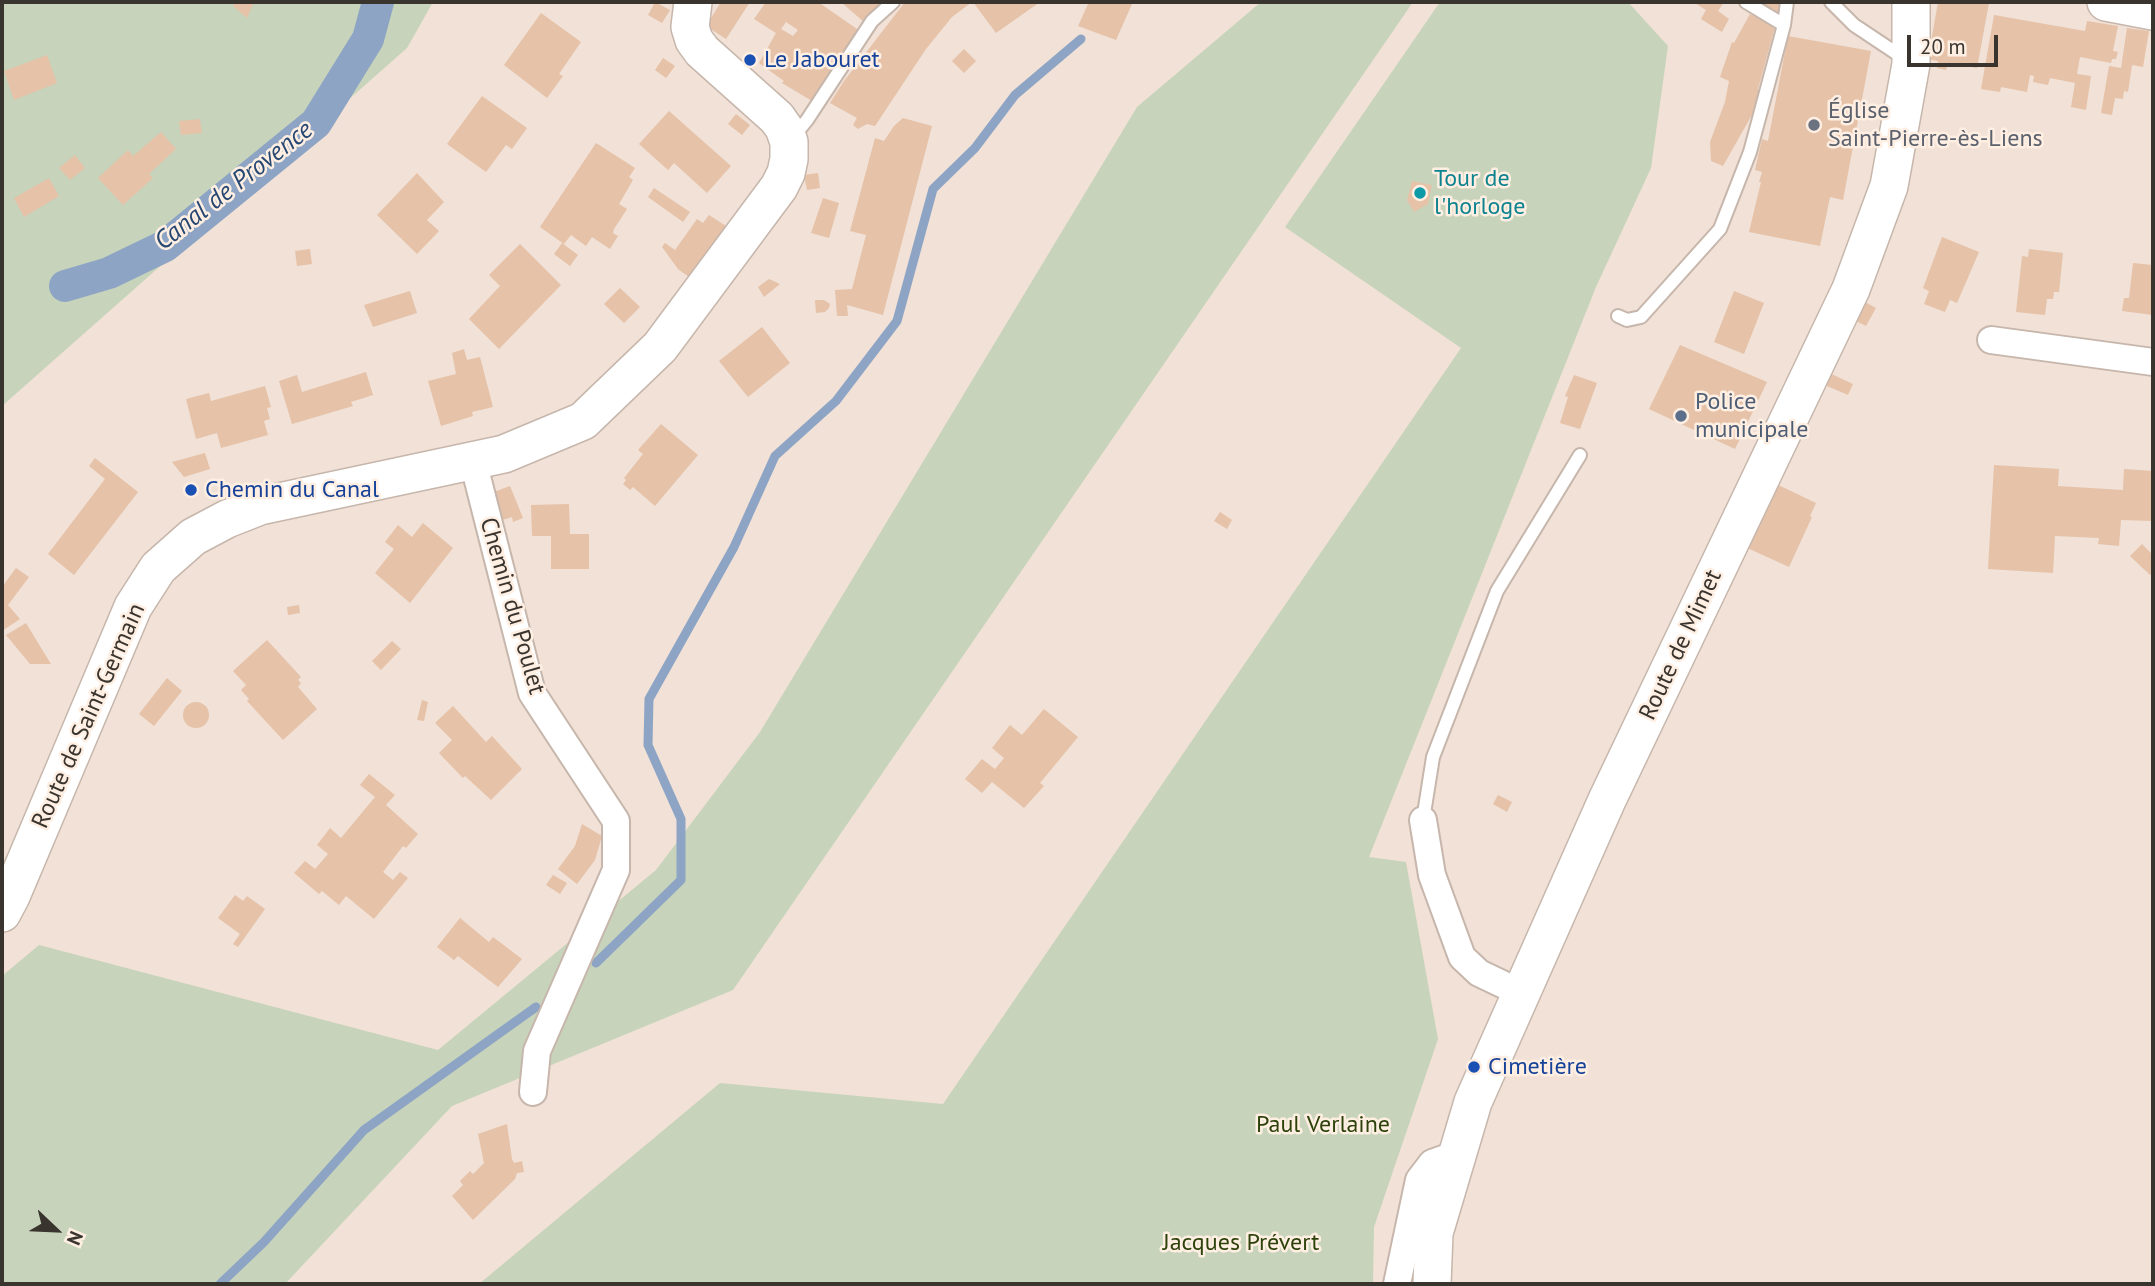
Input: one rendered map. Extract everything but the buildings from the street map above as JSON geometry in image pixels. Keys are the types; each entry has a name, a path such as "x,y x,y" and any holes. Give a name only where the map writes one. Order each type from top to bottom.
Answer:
{"main road":[{"path":"693,2 690,27 694,40 702,51 777,118 789,142"},
{"name":"Route de Mimet","path":"1432,1284 1434,1233 1473,1101 1608,800 1851,289 1889,186 1911,64 1911,2"},
{"path":"2106,2 2153,11"},
{"name":"Route de Saint-Germain","path":"2,913 133,607 158,568 193,537 260,506 503,454 583,421 660,347 779,187 786,173 789,142"}],"street":[{"path":"1991,340 2153,362"},
{"name":"Chemin du Poulet","path":"473,461 532,693 616,821 617,870 537,1051 533,1092"},
{"path":"1423,820 1432,875 1462,957 1479,973 1521,993"},
{"path":"1397,1284 1419,1180 1432,1163 1443,1159 1455,1163"}],"lane":[{"path":"789,142 807,120 872,21 893,2"},
{"path":"1746,2 1784,25"},
{"path":"1618,316 1627,320 1641,317 1720,229 1750,152 1784,25 1787,2"},
{"path":"1831,2 1854,25 1911,64"},
{"path":"1423,820 1433,757 1497,590 1580,456"}],"green space":[{"path":"2,2 433,2 407,48 2,406"},
{"path":"1261,2 1413,2 733,990 452,1106 285,1284 2,1284 2,976 39,945 438,1050 656,870 760,732 1137,107"},
{"path":"1440,2 1628,2 1668,46 1651,168 1596,287 1369,857 1406,862 1438,1039 1374,1227 1373,1284 479,1284 720,1083 943,1104 1461,348 1285,227"}],"waterway":[{"name":"Canal de Provence","path":"65,286 109,273 165,246 316,123 368,39 378,2"},
{"path":"596,963 681,880 681,819 648,745 649,699 734,547 775,456 836,401 897,321 933,189 975,148 1015,95 1081,39"},
{"path":"220,1284 264,1242 364,1130 536,1007"}],"place":[{"name":"Le Jabouret","path":"750,60"},
{"name":"Église Saint-Pierre-ès-Liens","path":"1814,125"},
{"name":"Tour de l'horloge","path":"1420,193"},
{"name":"Police municipale","path":"1681,416"},
{"name":"Chemin du Canal","path":"191,490"},
{"name":"Cimetière","path":"1474,1067"}],"park label":[{"name":"Paul Verlaine","path":"1323,1125"},
{"name":"Jacques Prévert","path":"1241,1243"}]}
